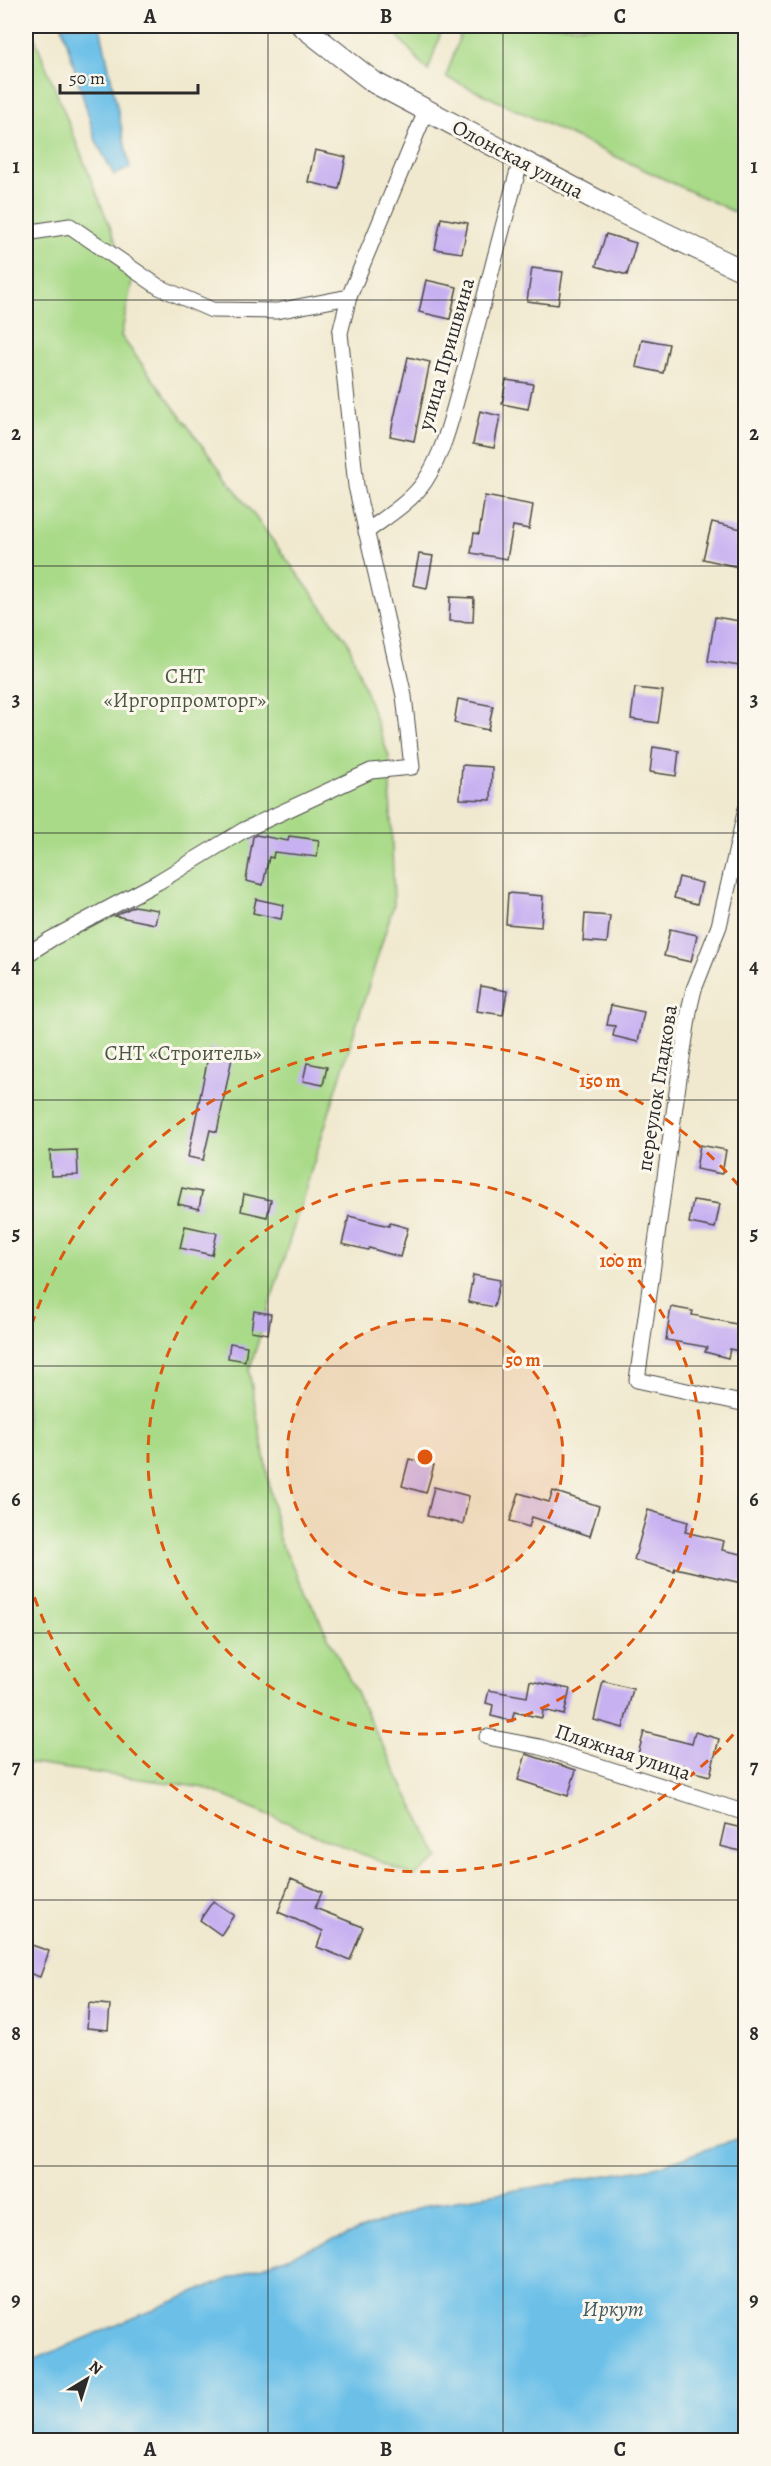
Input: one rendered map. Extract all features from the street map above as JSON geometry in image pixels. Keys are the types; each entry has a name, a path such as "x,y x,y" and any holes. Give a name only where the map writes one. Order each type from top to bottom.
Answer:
{"street":[{"name":"Олонская улица","path":"302,26 375,83 608,206 746,272"},
{"path":"26,955 51,939 158,882 244,830 371,771 412,767 404,696 356,486 341,360 340,333 348,297 426,111"},
{"name":"улица Пришвина","path":"366,532 409,498 424,482 435,463 446,436 521,160"},
{"path":"26,233 70,226 159,287 212,310 278,311 348,297"},
{"name":"переулок Гладкова","path":"746,809 719,926 694,989 690,1006 667,1149 657,1247 637,1380 746,1404"},
{"name":"Пляжная улица","path":"487,1737 540,1747 746,1813"}],"green space":[{"name":"СНТ «Строитель»","path":"26,26 30,26 132,282 121,336 348,642 389,757 394,904 249,1371 279,1539 439,1858 414,1876 205,1788 26,1763"},
{"path":"389,26 443,26 428,71"},
{"path":"463,26 745,26 745,217 446,77"}],"water":[{"path":"62,26 100,26 130,168 114,175 96,141"},
{"name":"Иркут","path":"745,2136 745,2440 26,2440 26,2363 210,2286 427,2205 655,2167"}],"building":[{"path":"315,150 346,157 339,189 308,182"},
{"path":"441,218 468,223 462,253 435,249"},
{"path":"606,234 636,243 627,275 596,266"},
{"path":"532,268 563,272 558,305 527,301"},
{"path":"426,280 457,287 450,319 419,312"},
{"path":"642,339 669,344 663,373 636,367"},
{"path":"408,357 430,362 414,441 390,436"},
{"path":"506,380 533,384 528,409 502,404"},
{"path":"480,411 500,416 494,448 473,444"},
{"path":"485,496 533,505 529,529 513,526 507,559 471,553 474,533 479,534"},
{"path":"712,522 746,530 746,551 742,550 738,567 703,559"},
{"path":"419,554 433,556 427,588 413,585"},
{"path":"450,597 474,598 473,622 449,621"},
{"path":"715,617 746,622 739,666 708,661"},
{"path":"635,688 663,691 658,723 631,719"},
{"path":"458,699 493,706 488,730 454,723"},
{"path":"653,747 679,751 676,776 650,772"},
{"path":"462,765 492,767 491,800 460,799"},
{"path":"256,835 288,841 289,836 319,840 317,857 274,852 273,858 269,857 263,885 246,881 253,837"},
{"path":"679,877 702,883 697,904 674,898"},
{"path":"508,893 543,896 541,927 506,924"},
{"path":"256,899 284,905 281,919 253,913"},
{"path":"134,906 158,910 155,924 115,916"},
{"path":"585,914 610,916 607,943 583,941"},
{"path":"670,929 697,935 691,962 664,956"},
{"path":"481,986 507,991 503,1015 477,1011"},
{"path":"611,1005 644,1012 638,1042 613,1036 615,1026 607,1025"},
{"path":"210,1047 233,1053 217,1132 210,1130 203,1160 188,1157"},
{"path":"307,1063 327,1067 323,1085 303,1081"},
{"path":"700,1145 726,1150 722,1174 696,1169"},
{"path":"77,1150 78,1175 51,1176 50,1151"},
{"path":"182,1188 202,1192 199,1209 178,1204"},
{"path":"244,1194 271,1200 267,1217 241,1211"},
{"path":"693,1200 720,1204 715,1228 689,1223"},
{"path":"349,1216 389,1226 390,1223 408,1228 400,1257 369,1248 368,1250 342,1244"},
{"path":"185,1226 217,1233 212,1255 180,1248"},
{"path":"473,1275 500,1280 494,1307 468,1302"},
{"path":"671,1307 693,1311 692,1315 746,1326 746,1353 730,1349 728,1358 705,1352 707,1347 666,1340"},
{"path":"254,1311 271,1314 268,1334 251,1331"},
{"path":"230,1343 247,1346 245,1361 228,1358"},
{"path":"409,1459 434,1465 426,1493 402,1486"},
{"path":"434,1487 469,1496 463,1524 427,1516"},
{"path":"553,1491 599,1506 590,1536 532,1517 529,1527 510,1521 519,1493 549,1502"},
{"path":"648,1510 688,1522 685,1532 724,1541 722,1550 746,1555 746,1584 675,1568 674,1571 634,1560"},
{"path":"530,1681 570,1689 564,1715 543,1710 542,1718 514,1712 512,1721 491,1716 493,1705 486,1703 489,1690 527,1697"},
{"path":"603,1681 633,1689 623,1728 594,1720"},
{"path":"644,1732 692,1744 695,1732 719,1739 710,1776 686,1770 686,1766 638,1754"},
{"path":"526,1754 576,1770 568,1796 518,1780"},
{"path":"725,1824 746,1829 746,1845 741,1844 740,1851 720,1846"},
{"path":"291,1879 322,1892 315,1908 363,1927 350,1960 317,1947 323,1931 278,1912"},
{"path":"213,1901 234,1915 221,1935 200,1920"},
{"path":"26,1943 49,1951 40,1977 26,1972"},
{"path":"89,2003 110,2005 108,2030 87,2028"}],"park label":[{"name":"СНТ «Иргорпромторг»","path":"185,688"}]}
